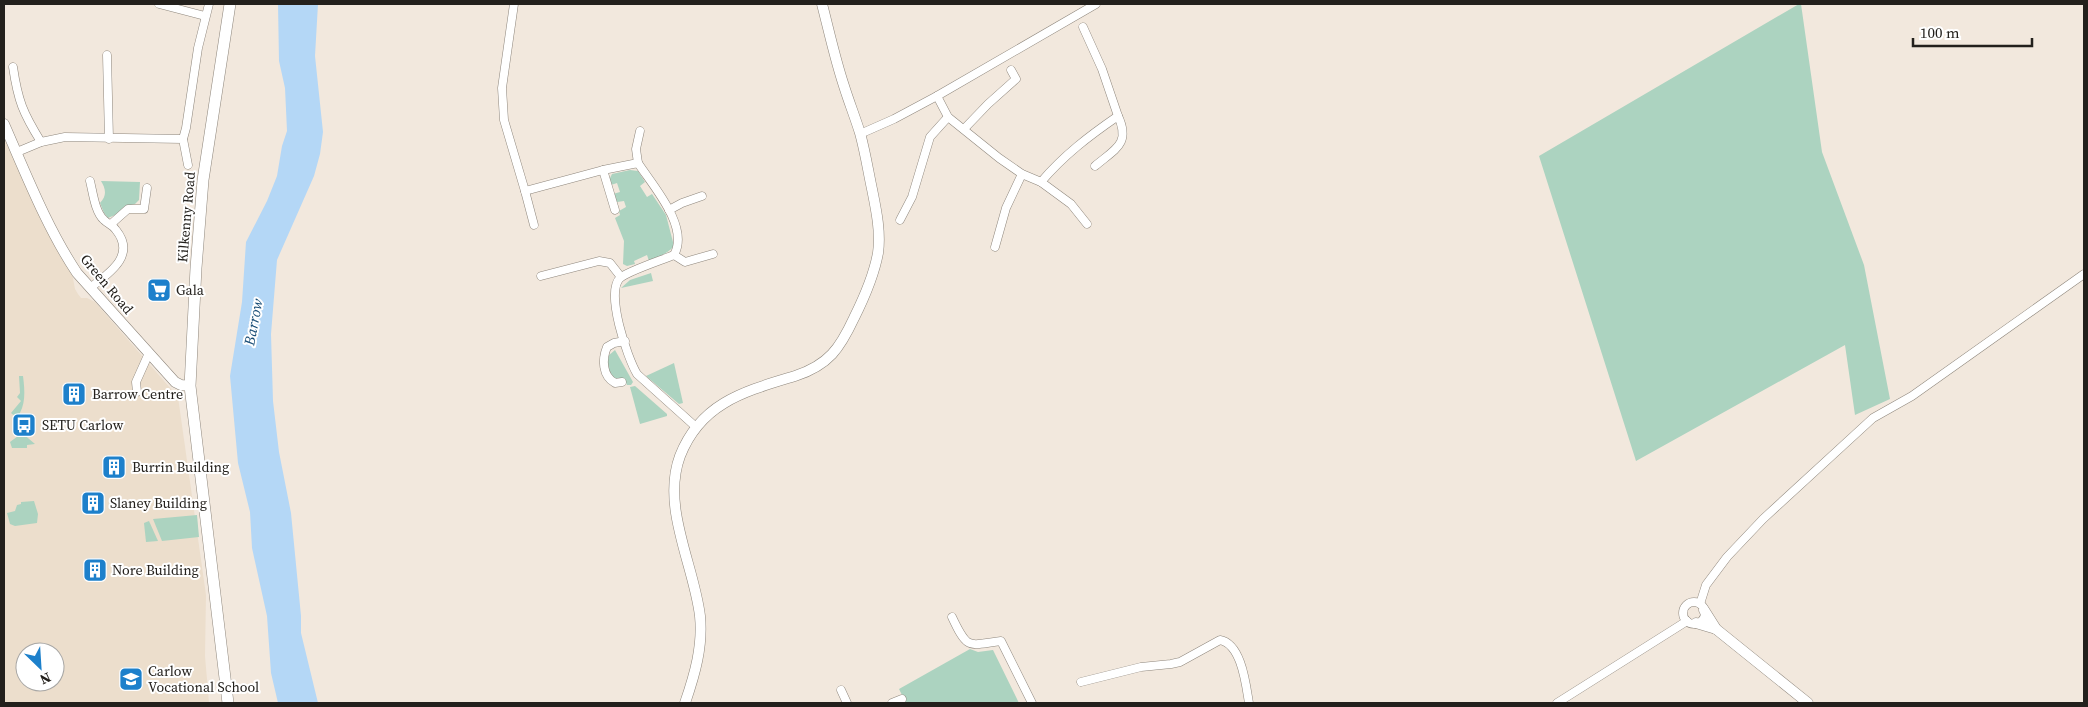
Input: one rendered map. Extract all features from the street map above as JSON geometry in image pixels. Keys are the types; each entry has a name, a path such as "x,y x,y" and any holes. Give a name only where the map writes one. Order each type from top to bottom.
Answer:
{"main road":[{"name":"Kilkenny Road","path":"228,703 190,386 203,180 230,4"}],"street":[{"path":"159,4 205,16"},
{"path":"188,164 183,139 208,4"},
{"path":"514,4 502,88 504,120 534,225"},
{"path":"685,703 699,655 700,616 693,579 680,536 675,492 680,456 696,427 707,416 732,398 747,391 797,375 823,363 833,354 842,342 868,286 878,252 877,215 860,134 844,86 822,4"},
{"path":"860,134 894,119 937,96 1096,4"},
{"path":"1083,27 1102,69 1124,134 1123,139 1116,148 1095,166"},
{"path":"107,55 109,139"},
{"path":"13,67 22,107 41,142"},
{"path":"964,129 1016,79 1011,70"},
{"path":"937,96 948,117 999,158 1022,174 1041,182 1071,204 1087,224"},
{"path":"1041,182 1059,161 1080,143 1118,116"},
{"path":"900,220 912,197 930,137 948,117"},
{"name":"Green Road","path":"4,124 65,256 90,288 175,382 190,386"},
{"path":"640,131 636,149 638,163 669,210 676,227 678,243 674,256"},
{"path":"16,152 41,142 66,137 183,139"},
{"path":"525,191 603,170 638,163"},
{"path":"603,170 615,210"},
{"path":"996,247 1006,208 1022,174"},
{"path":"90,180 98,209 104,220 112,224 118,232 122,242 120,262 90,288"},
{"path":"112,224 128,209 144,209 147,188"},
{"path":"669,210 702,196"},
{"path":"674,256 685,262 713,254"},
{"path":"674,256 621,277 615,285 614,304 631,364 637,374 696,427"},
{"path":"541,276 600,261 610,263 621,277"},
{"path":"1557,703 1692,622 1702,620 1706,585 1727,557 1763,519 1873,418 1912,396 2084,274"},
{"path":"622,382 615,383 608,378 604,360 608,348 614,343 625,341"},
{"path":"137,392 136,382 149,353"},
{"path":"1716,629 1692,622 1683,616 1685,606 1691,602 1702,607 1716,629 1808,703"},
{"path":"952,617 961,635 972,645 1001,641 1032,703"},
{"path":"1081,682 1141,667 1180,662 1220,640 1224,641 1237,655 1243,669 1249,703"},
{"path":"841,690 847,703"},
{"path":"892,703 902,699"}],"shaded area":[{"path":"4,137 60,256 72,273 75,289 78,294 81,298 87,298 95,302 178,397 206,595 205,656 209,703 4,703"}],"green space":[{"path":"1801,4 1822,152 1864,265 1890,399 1855,415 1845,345 1636,461 1539,156"},
{"path":"630,170 638,171 645,182 640,186 647,197 652,194 666,215 674,246 666,253 649,261 647,255 634,261 635,264 627,266 623,264 624,241 615,218 620,215 619,211 626,207 624,201 617,202 613,194 620,192 617,183 611,185 609,180 612,174"},
{"path":"101,181 140,182 139,200 108,218 100,203 104,198 105,192"},
{"path":"651,273 653,281 621,288 630,280"},
{"path":"615,350 633,382 631,385 627,385 624,378 614,380 611,375 608,366 608,356"},
{"path":"674,363 683,403 679,404 646,376"},
{"path":"19,376 23,376 24,398 17,418 11,413 21,401 17,397 20,393"},
{"path":"635,386 667,416 640,424 630,387"},
{"path":"22,433 35,444 27,445 27,448 12,448 10,442"},
{"path":"34,501 38,514 37,523 15,526 10,524 7,513 15,511 17,505 21,504 21,502"},
{"path":"197,515 199,537 162,541 153,519"},
{"path":"149,521 158,541 146,542 144,523"},
{"path":"970,649 978,652 993,650 1019,703 902,703 905,701 899,689"}],"water":[{"name":"Barrow","path":"278,4 318,4 315,56 323,132 320,154 314,176 277,260 271,334 273,401 279,452 291,513 301,633 318,703 278,703 271,673 267,616 252,548 250,512 238,463 230,376 242,302 246,242 267,201 277,176 282,146 287,131 285,88 279,61"}],"place":[{"name":"Gala","path":"159,290"},
{"name":"Barrow Centre","path":"74,394"},
{"name":"SETU Carlow","path":"24,425"},
{"name":"Burrin Building","path":"114,467"},
{"name":"Slaney Building","path":"93,503"},
{"name":"Nore Building","path":"95,570"},
{"name":"Carlow Vocational School","path":"131,679"}]}
